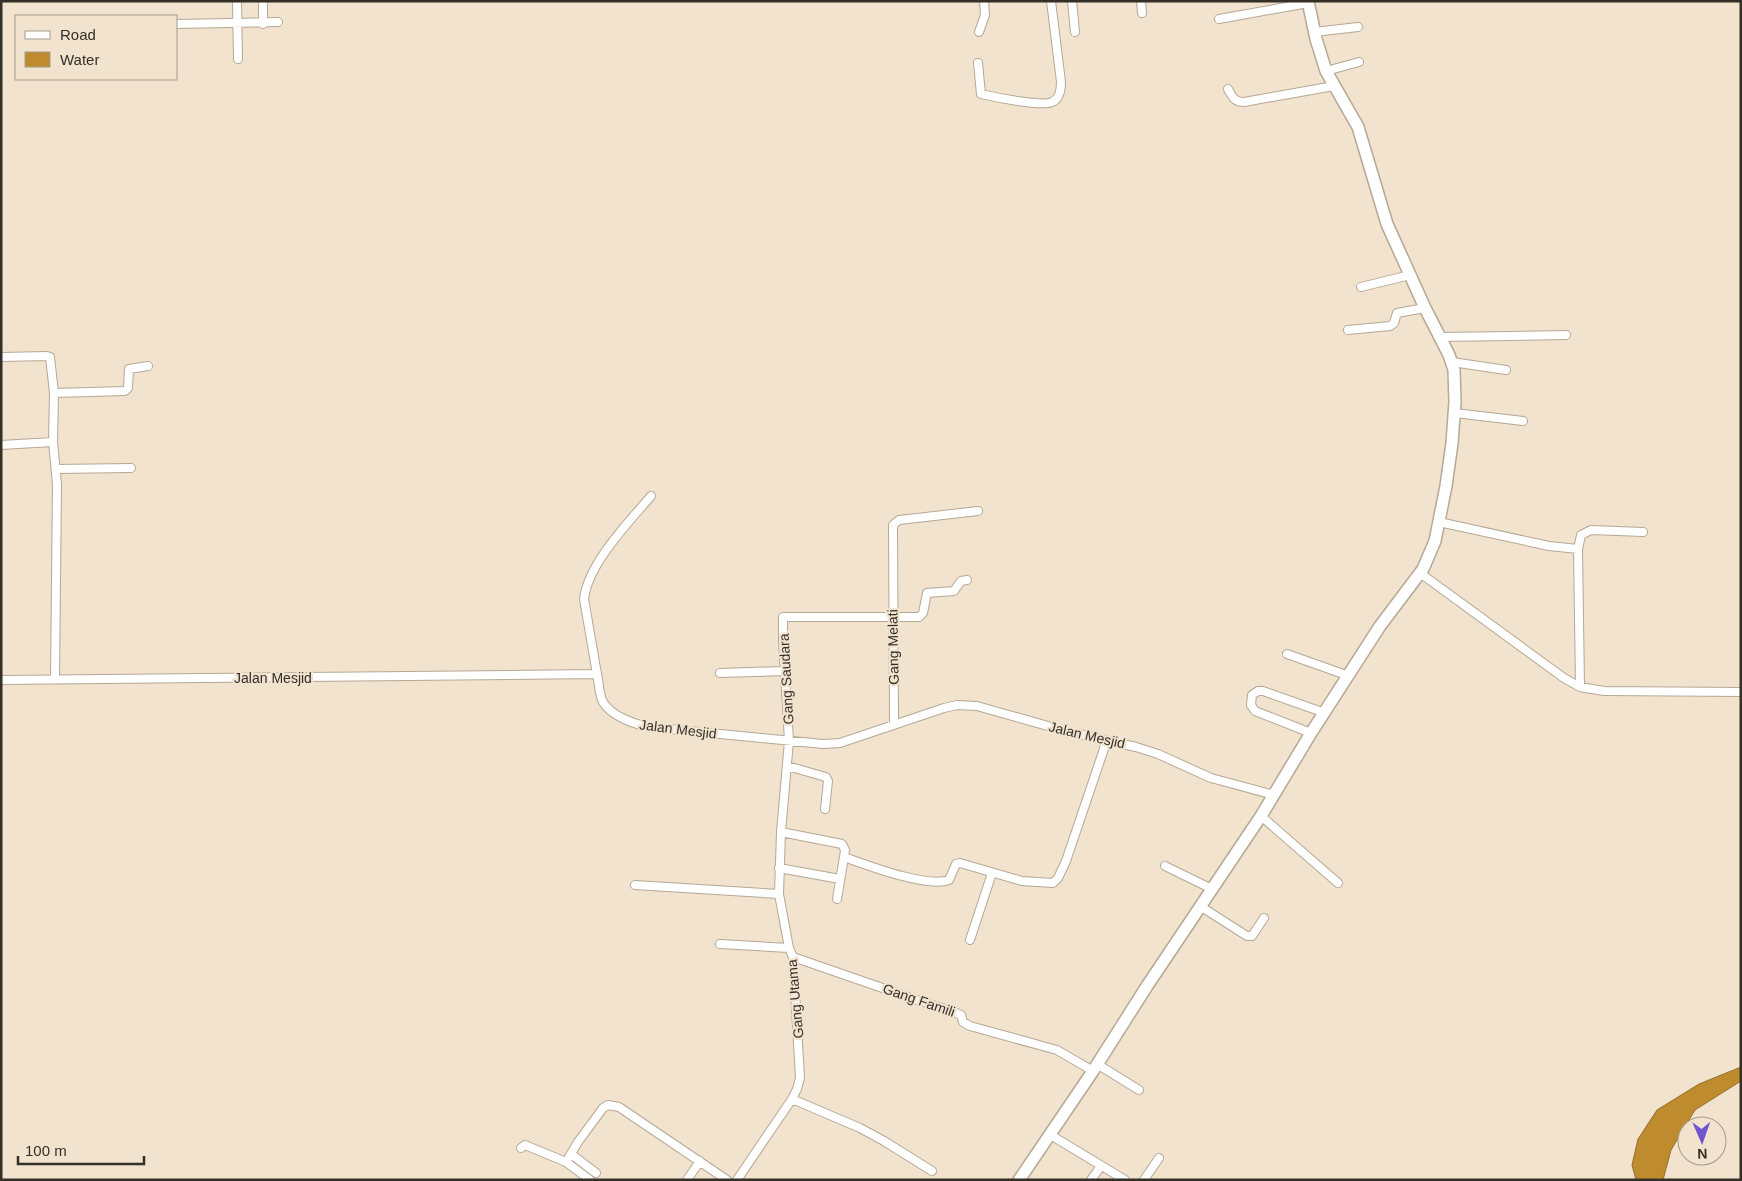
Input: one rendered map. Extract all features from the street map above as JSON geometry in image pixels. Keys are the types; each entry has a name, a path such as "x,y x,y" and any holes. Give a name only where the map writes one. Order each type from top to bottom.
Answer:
{"street":[{"path":"237,1 238,58"},
{"path":"263,1 263,24"},
{"path":"979,32 984,15 984,1"},
{"path":"978,63 981,94 1045,104 1056,100 1059,95 1061,82 1051,1"},
{"path":"1072,1 1075,32"},
{"path":"1141,1 1142,13"},
{"path":"1019,1180 1261,816 1380,626 1420,573 1432,551 1446,486 1455,413 1455,384 1452,362 1386,224 1358,127 1326,71 1314,32 1308,2 1219,19"},
{"path":"178,24 263,24 278,22"},
{"path":"1314,32 1358,27"},
{"path":"1326,71 1359,62"},
{"path":"1228,89 1234,99 1238,102 1244,102 1334,86"},
{"path":"1361,287 1410,276"},
{"path":"1348,330 1390,326 1394,323 1398,313 1425,308"},
{"path":"1440,337 1566,335"},
{"path":"1,357 50,357 54,393 53,442 56,469 55,679"},
{"path":"1452,362 1506,370"},
{"path":"54,393 125,391 128,388 129,369 148,366"},
{"path":"1455,413 1523,421"},
{"path":"1,445 53,442"},
{"path":"56,469 131,468"},
{"path":"597,674 584,599 588,578 618,536 651,496"},
{"name":"Gang Melati","path":"894,724 893,525 895,522 978,511"},
{"path":"1439,522 1549,546 1578,548"},
{"path":"1580,687 1578,548 1580,534 1591,530 1643,532"},
{"path":"1420,573 1564,678 1580,687 1604,691 1741,692"},
{"path":"892,618 922,616 927,593 954,591 961,581 967,580"},
{"name":"Gang Saudara","path":"789,741 784,670 783,617 892,618"},
{"path":"1287,654 1349,676"},
{"path":"720,673 784,670"},
{"name":"Jalan Mesjid","path":"1,680 597,674 603,702 616,714 636,724 649,728 823,744 840,743 944,708 967,705 990,708 1051,728 1107,740 1158,754 1211,778 1274,796"},
{"path":"1311,734 1255,712 1250,702 1252,695 1258,691 1263,691 1325,713"},
{"path":"844,857 895,874 937,882 949,880 956,864 960,863 992,873 1036,883 1053,883 1056,881 1066,861 1107,740"},
{"name":"Gang Utama","path":"737,1180 792,1099 797,1089 800,1070 794,957 789,948 780,894 779,868 789,741"},
{"path":"787,766 826,777 828,782 825,809"},
{"path":"1261,816 1338,884"},
{"path":"781,832 842,844 845,850 837,899"},
{"path":"1165,866 1212,889"},
{"path":"779,868 840,879"},
{"path":"970,940 992,873"},
{"path":"636,885 780,894"},
{"path":"1200,906 1247,936 1252,936 1264,918"},
{"path":"720,944 789,948"},
{"name":"Gang Famili","path":"794,957 920,1001 952,1010 961,1015 963,1022 970,1026 1057,1050 1139,1090"},
{"path":"792,1099 860,1128 932,1171"},
{"path":"566,1162 603,1108 612,1105 619,1107 727,1180"},
{"path":"1049,1134 1125,1180"},
{"path":"521,1148 525,1145 566,1162 590,1180"},
{"path":"571,1154 596,1172"},
{"path":"1144,1180 1159,1158"},
{"path":"686,1180 700,1161"},
{"path":"1091,1180 1101,1166"}],"water":[{"path":"1741,1067 1741,1081 1695,1110 1691,1116 1677,1116 1677,1140 1671,1150 1663,1180 1636,1180 1632,1165 1638,1139 1657,1110 1699,1084"}]}
